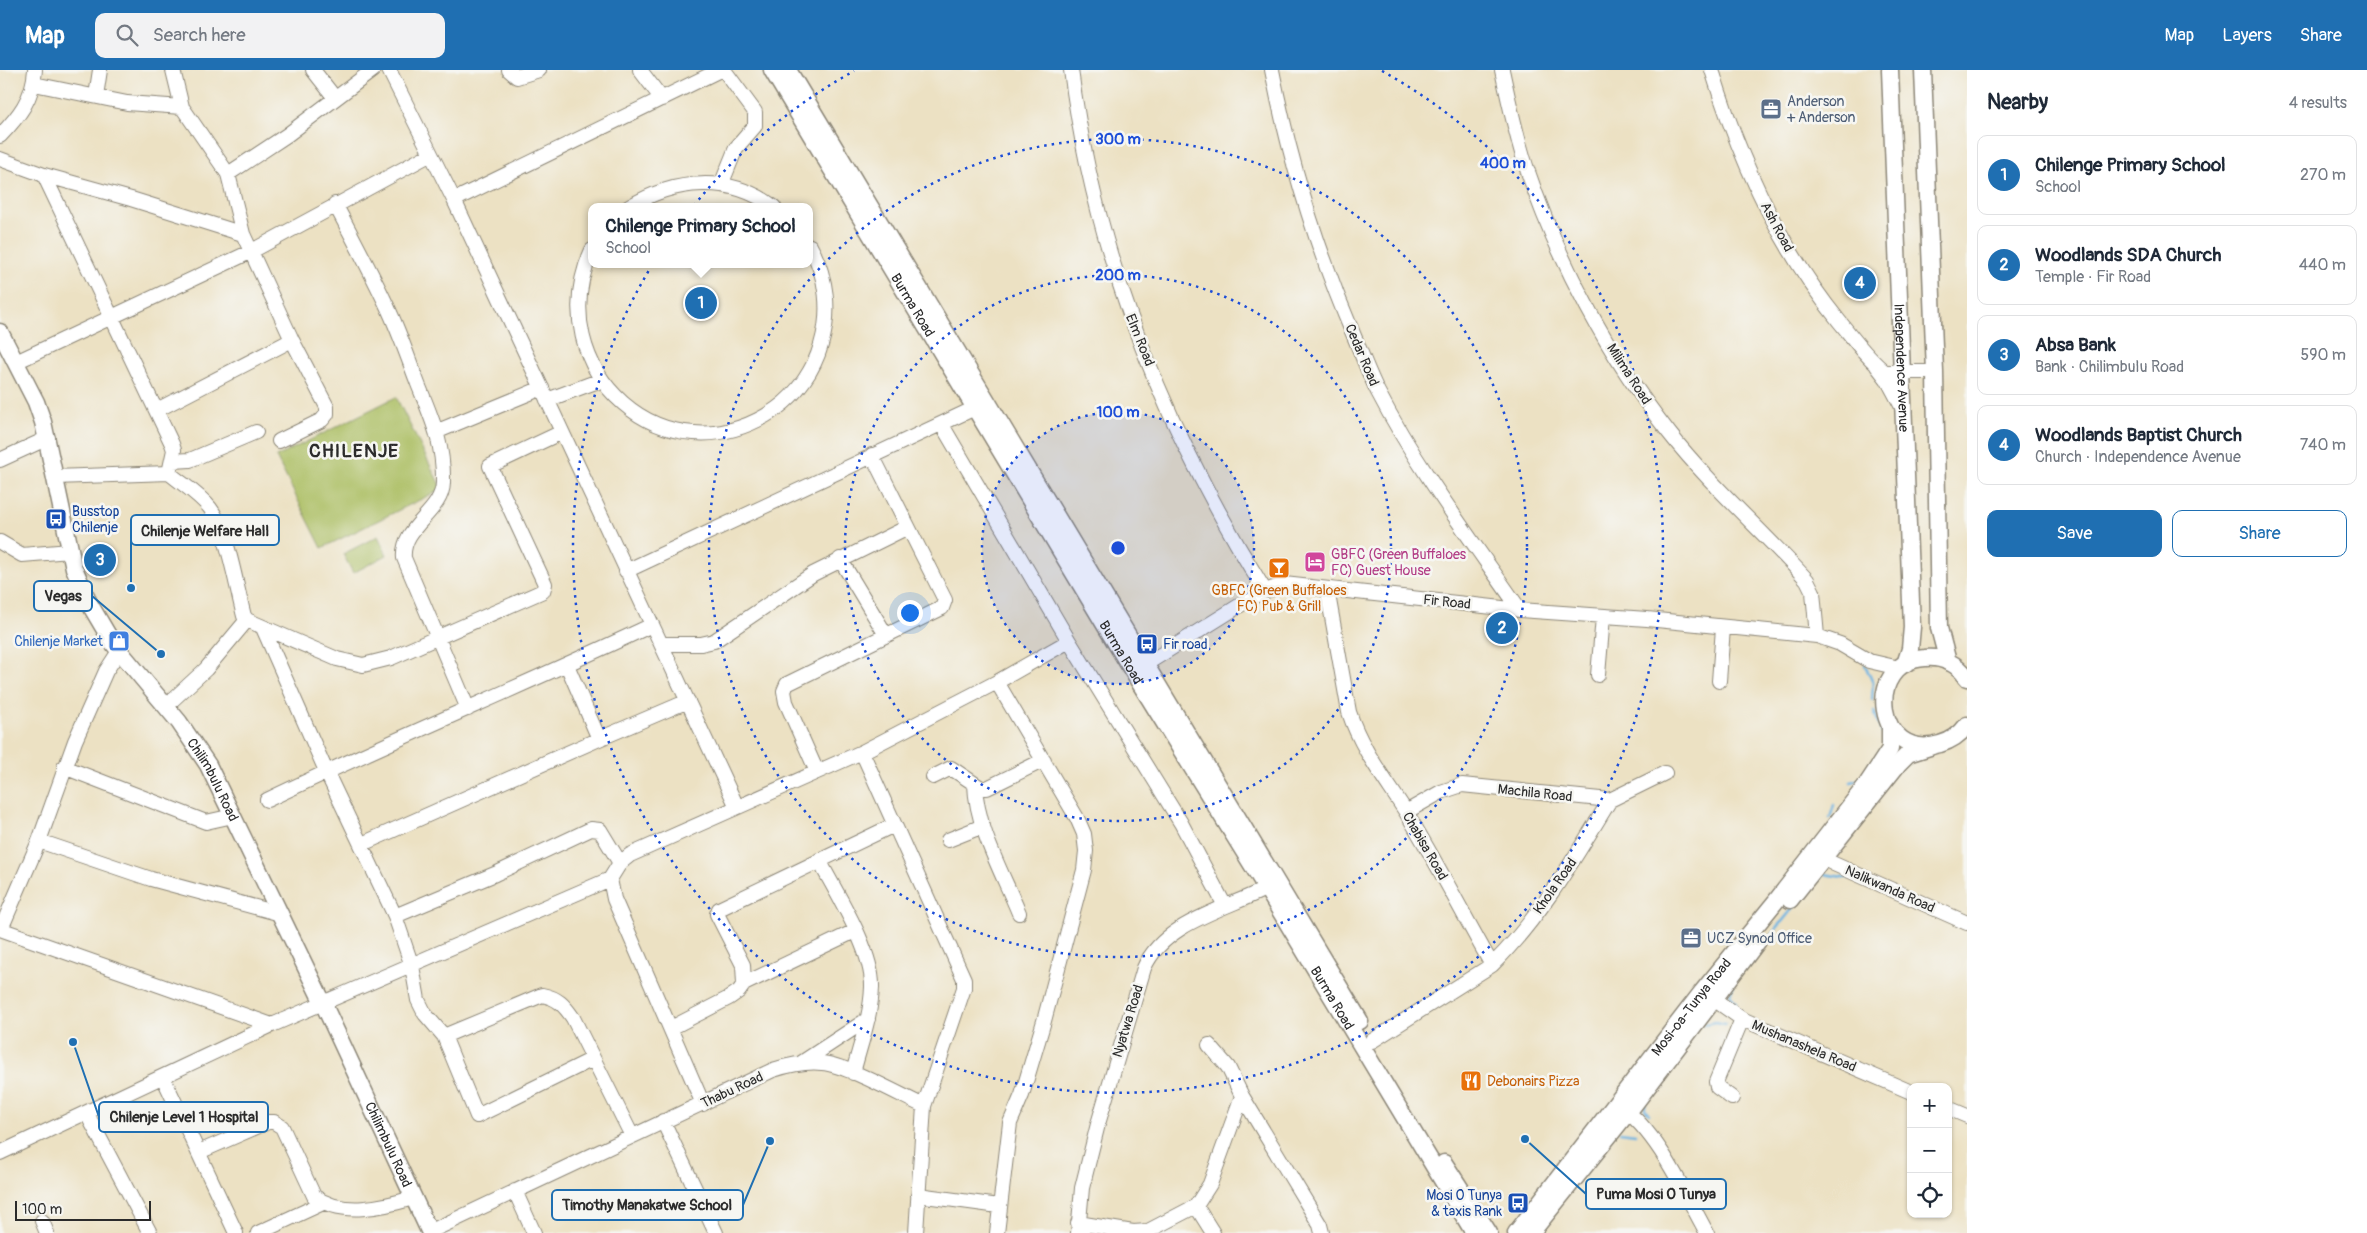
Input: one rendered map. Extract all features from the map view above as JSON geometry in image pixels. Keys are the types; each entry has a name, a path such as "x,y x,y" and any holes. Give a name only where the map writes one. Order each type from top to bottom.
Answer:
{"main road":[{"name":"Burma Road","path":"772,70 975,408 1139,668 1273,886 1372,1041 1489,1233"},
{"name":"Burma Road","path":"788,70 1139,668"},
{"name":"Independence Avenue","path":"1886,688 1902,666 1910,649 1912,627 1890,70"},
{"path":"1923,70 1935,372 1939,628 1950,663"},
{"name":"Chilimbulu Road","path":"0,332 36,402 48,438 74,568 89,603 119,651 166,706 200,752 281,914 430,1232"},
{"path":"1902,666 1913,660 1931,657 1950,663 1967,678"},
{"path":"1950,663 1967,657"},
{"path":"1886,688 1883,701 1885,715 1890,727 1903,740 1912,744 1930,747"},
{"name":"Mosi-oa-Tunya Road","path":"1819,856 1883,761 1890,748 1890,727"},
{"name":"Mosi-oa-Tunya Road","path":"1531,1233 1707,996 1819,856 1908,754 1948,742 1965,730"},
{"name":"Burma Road","path":"1273,886 1474,1233"},
{"name":"Mosi-oa-Tunya Road","path":"1516,1233 1623,1108"}],"street":[{"path":"96,96 100,70"},
{"path":"173,70 182,107 228,174 243,234 250,252 292,340 327,407 327,414 322,420 279,441"},
{"path":"313,70 335,98"},
{"path":"228,174 287,135 373,70"},
{"path":"389,70 454,200 737,807"},
{"path":"508,70 517,77 539,70"},
{"path":"640,70 662,99"},
{"path":"454,200 720,70"},
{"path":"721,185 736,148 755,126 757,119 755,112 724,70"},
{"name":"Elm Road","path":"1071,70 1083,148 1094,198 1107,249 1127,308 1168,409 1221,517 1265,591"},
{"name":"Cedar Road","path":"1272,70 1284,131 1319,248 1378,391 1433,485 1520,610"},
{"name":"Milima Road","path":"1502,70 1528,170 1551,232 1598,326 1630,378 1670,434 1705,475 1807,580 1813,592 1816,636"},
{"name":"Ash Road","path":"1712,70 1745,162 1772,221 1815,289 1888,379 1904,413"},
{"path":"0,136 24,108 34,77 96,96 151,106 182,107"},
{"path":"16,362 250,252 335,204 431,154"},
{"path":"0,160 44,175 131,199 243,234"},
{"path":"44,175 111,318 157,410 174,450 171,467"},
{"path":"636,203 673,187 702,183 721,185 754,194 768,203"},
{"path":"335,204 388,308 438,431 443,464 440,498 417,524 406,541 403,551 404,558 468,709"},
{"path":"588,262 580,287 579,316 584,345 601,380 631,410 653,422 669,428 702,433 719,432 752,423 767,415 793,394 804,381 812,367 824,335 827,301 820,268 813,253"},
{"path":"157,410 292,340"},
{"path":"1876,364 1886,372 1935,372"},
{"path":"438,431 544,394 601,380"},
{"path":"626,571 975,408"},
{"path":"942,425 1069,641 1180,823 1225,906"},
{"path":"55,477 171,467 256,432"},
{"path":"171,467 215,516 225,540 244,616 247,620 337,659 363,665 391,658 543,591 545,588 490,466 562,432"},
{"path":"0,460 48,438"},
{"path":"817,772 786,702 784,691 787,684 942,608 945,604 945,600 872,455"},
{"path":"661,644 701,644 714,641 792,587 840,560 908,527"},
{"path":"0,542 22,555 70,551"},
{"path":"840,560 886,635"},
{"name":"Fir Road","path":"1139,668 1265,591 1284,584 1520,610 1816,636 1840,644 1869,661 1902,666"},
{"name":"Chabisa Road","path":"1328,589 1349,712 1354,728 1362,746 1406,812 1492,965"},
{"path":"1598,674 1603,617"},
{"path":"166,706 206,669 247,620"},
{"path":"267,800 326,771 567,665 652,625"},
{"path":"263,628 326,771 395,916 412,966 418,1000 425,1014 444,1036 477,1116 592,1059"},
{"path":"1719,681 1722,628"},
{"path":"0,1153 272,1025 610,879 620,863 630,855 862,752 997,682 1069,641"},
{"path":"119,651 106,671 64,768 39,841 0,929 272,1025"},
{"name":"Fir Road","path":"1869,661 1886,688"},
{"path":"567,665 599,739"},
{"path":"997,682 1077,818 1084,834 1086,851 1079,892 1044,1021 1022,1095 1010,1123 997,1233"},
{"path":"362,844 688,701"},
{"path":"862,752 964,979 964,988 924,1106 916,1233"},
{"path":"933,777 951,768 981,788 987,788 1044,760"},
{"path":"64,768 201,821 212,822 233,816"},
{"path":"1610,800 1665,773"},
{"path":"975,784 976,804 983,826 1019,913"},
{"name":"Machila Road","path":"1406,812 1441,792 1462,785 1610,800"},
{"name":"Khola Road","path":"1492,965 1520,936 1576,856 1610,800"},
{"path":"744,984 743,965 717,911 894,825"},
{"path":"948,840 983,826"},
{"path":"395,916 495,874 591,828 600,830 620,863"},
{"path":"39,841 151,879 281,914"},
{"name":"Nalikwanda Road","path":"1819,856 1967,923"},
{"path":"819,860 856,931 869,963 872,985 868,1019 853,1073"},
{"path":"610,879 614,899 703,1104"},
{"name":"Nyatwa Road","path":"1078,1228 1082,1188 1098,1124 1135,995 1150,955 1168,936 1225,906 1273,886"},
{"path":"671,1028 728,998 739,991 744,984 856,931"},
{"path":"1372,1041 1492,965"},
{"path":"444,1036 542,995 553,997 564,1006 632,1136"},
{"name":"Mushanashela Road","path":"1707,996 1742,1019 1907,1090"},
{"path":"801,1063 868,1019"},
{"path":"1732,1098 1717,1087 1716,1082 1742,1019"},
{"path":"1209,1045 1228,1067 1242,1096 1320,1224 1322,1233"},
{"name":"Thabu Road","path":"430,1232 773,1070 801,1063 823,1062 853,1073 924,1106"},
{"path":"163,1077 236,1233"},
{"path":"1078,1228 1133,1232 1148,1231 1196,1206 1210,1184 1242,1096"},
{"path":"1623,1108 1656,1143 1707,1233"},
{"path":"1952,1110 1967,1116"},
{"path":"86,1114 150,1233"},
{"path":"663,1121 716,1233"},
{"path":"199,1152 268,1122 279,1123 307,1185 314,1196 323,1203 332,1206 380,1207 413,1198"},
{"path":"515,1191 534,1233"},
{"path":"918,1195 999,1206"},
{"path":"258,1233 323,1203"},
{"path":"1196,1206 1212,1233"}],"green space":[{"path":"396,397 442,489 322,548 276,457"},
{"path":"378,536 387,555 353,573 343,554"}],"waterway":[{"path":"1865,665 1873,683 1872,700"},
{"path":"1874,711 1882,733"},
{"path":"1851,782 1862,779"},
{"path":"1830,818 1834,805"},
{"path":"1810,888 1823,874 1849,878"},
{"path":"1764,944 1797,903"},
{"path":"1733,986 1730,994 1736,1003"},
{"path":"1704,1024 1716,1022 1725,1024"},
{"path":"1645,1101 1645,1109 1649,1114"},
{"path":"1620,1132 1636,1134"}],"place":[{"name":"Anderson + Anderson","path":"1771,109"},
{"name":"Woodlands Baptist Church","path":"1860,283"},
{"name":"Chilenge Primary School","path":"701,303"},
{"name":"Busstop Chilenje","path":"56,519"},
{"name":"Absa Bank","path":"100,560"},
{"name":"GBFC (Green Buffaloes FC) Guest House","path":"1315,562"},
{"name":"GBFC (Green Buffaloes FC) Pub & Grill","path":"1279,568"},
{"name":"Chilenje Welfare Hall","path":"131,588"},
{"name":"Woodlands SDA Church","path":"1502,628"},
{"name":"Chilenje Market","path":"119,641"},
{"name":"Fir road","path":"1147,644"},
{"name":"Vegas","path":"161,654"},
{"name":"UCZ Synod Office","path":"1691,938"},
{"name":"Chilenje Level 1 Hospital","path":"73,1042"},
{"name":"Debonairs Pizza","path":"1471,1081"},
{"name":"Puma Mosi O Tunya","path":"1525,1139"},
{"name":"Timothy Manakatwe School","path":"770,1141"},
{"name":"Mosi O Tunya & taxis Rank","path":"1518,1203"}],"district":[{"name":"CHILENJE","path":"354,451"}]}
